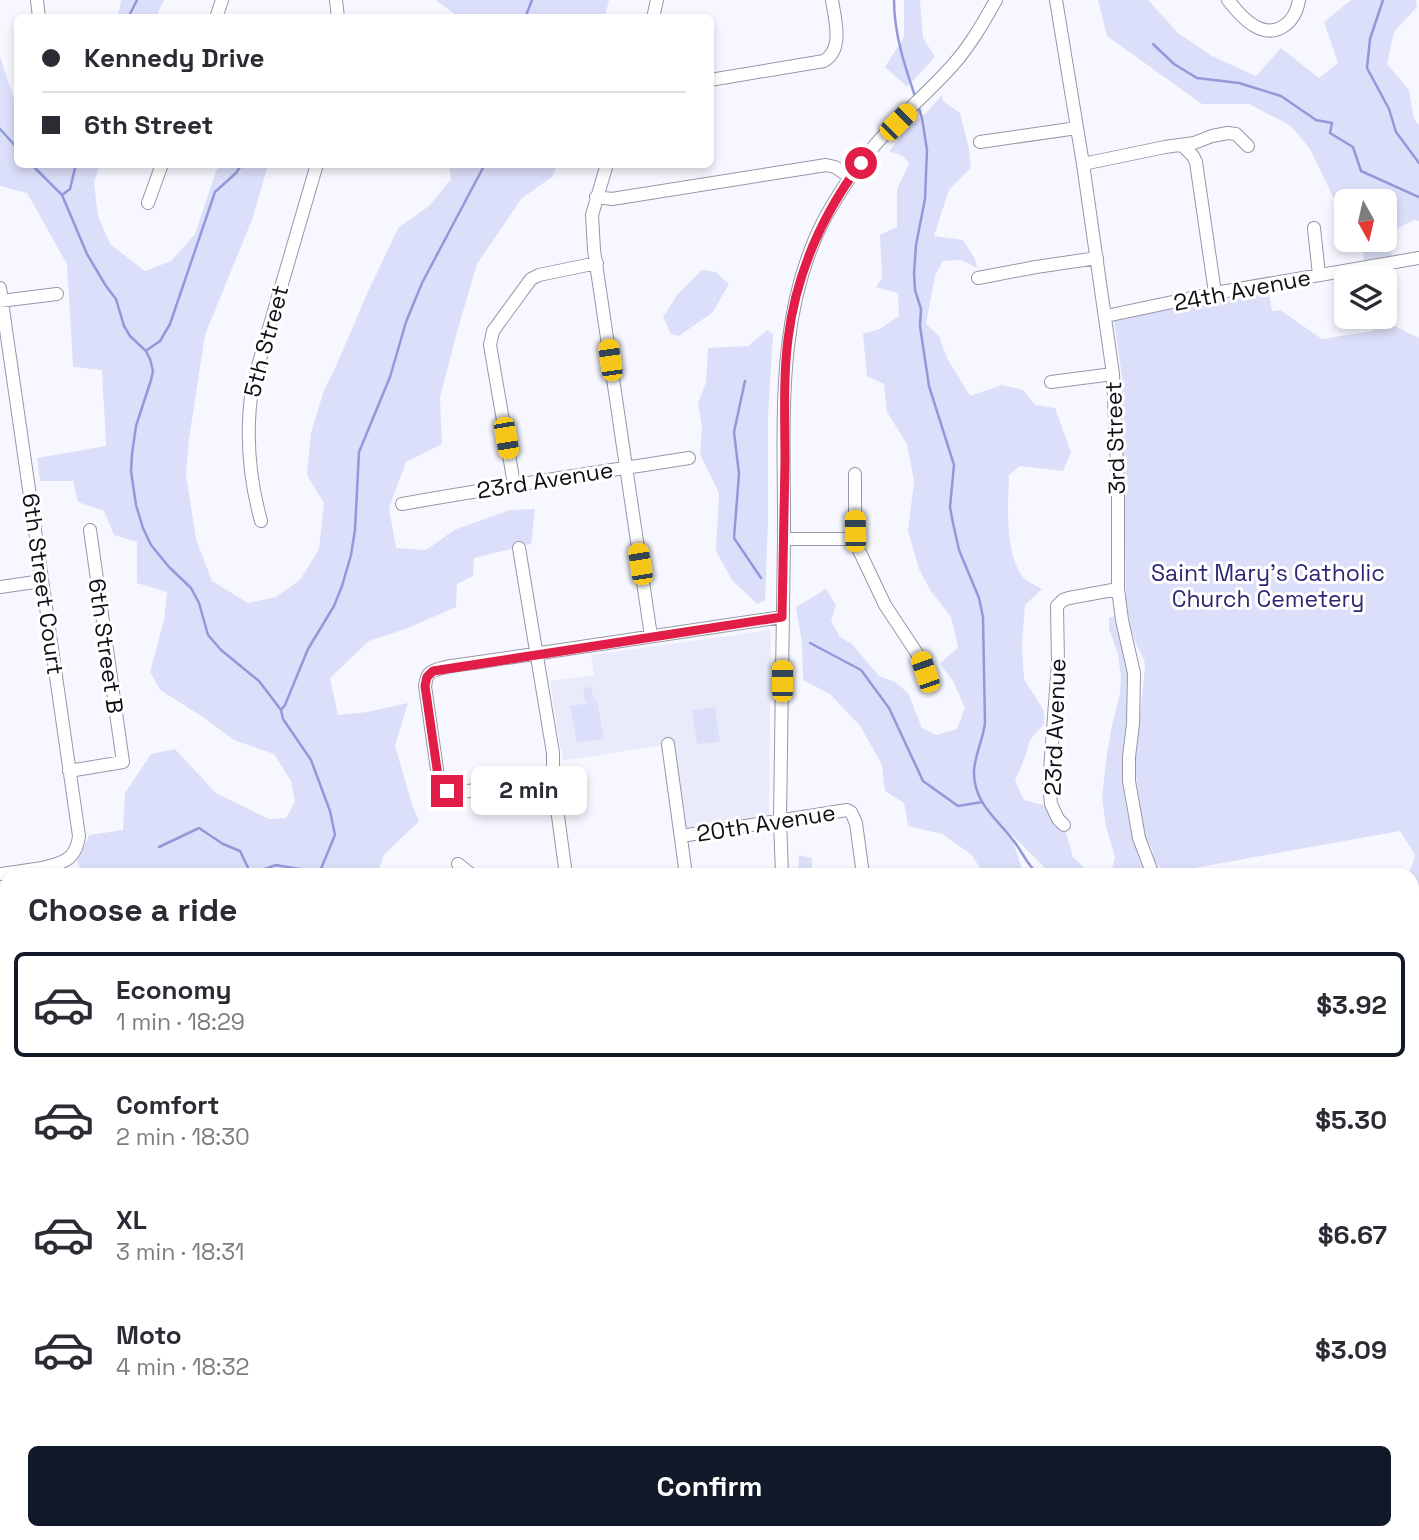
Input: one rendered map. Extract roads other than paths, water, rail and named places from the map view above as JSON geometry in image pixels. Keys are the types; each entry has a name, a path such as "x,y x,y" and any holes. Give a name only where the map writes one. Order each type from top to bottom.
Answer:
{"street":[{"path":"714,79 824,61 832,55 836,46 831,0"},
{"path":"782,868 780,820 786,366 791,320 805,264 824,220 850,177 882,137 953,66 996,0"},
{"name":"3rd Street","path":"1056,0 1113,374 1118,492 1118,589 1134,673 1129,781 1139,838 1150,868"},
{"path":"1228,0 1245,19 1260,29 1274,29 1288,24 1296,13 1298,0"},
{"path":"980,142 1077,128"},
{"path":"1083,164 1233,133 1242,138 1248,146"},
{"path":"1182,145 1196,162 1215,293"},
{"path":"596,197 612,199 826,165 835,167 850,177"},
{"path":"148,204 161,168"},
{"name":"5th Street","path":"261,521 250,477 248,407 316,168"},
{"path":"606,168 596,197 592,223 651,636"},
{"path":"1314,229 1318,275"},
{"path":"978,278 1097,258"},
{"name":"24th Avenue","path":"1106,316 1215,293 1419,258"},
{"path":"514,484 490,339 493,331 531,279 597,263"},
{"path":"1,297 57,294"},
{"name":"6th Street Court","path":"1,297 78,829 78,841 72,856 54,868"},
{"path":"1051,382 1113,374"},
{"name":"23rd Avenue","path":"402,504 689,458"},
{"path":"855,474 855,539 892,618 920,658 925,672"},
{"name":"6th Street B","path":"69,771 123,762 90,530"},
{"path":"784,539 855,539"},
{"path":"519,548 554,753 553,779 565,868"},
{"path":"0,587 42,581"},
{"name":"23rd Avenue","path":"1064,825 1051,804 1049,784 1058,663 1057,606 1069,598 1118,589"},
{"path":"553,779 461,792 447,791 440,784 438,776 425,686 430,673 439,669 538,653 782,617"},
{"path":"668,744 685,868"},
{"name":"20th Avenue","path":"681,836 842,810 851,812 856,822 862,868"},
{"path":"458,864 463,868"}],"waterway":[{"path":"130,14 137,0"},
{"path":"527,14 532,0"},
{"path":"894,0 898,38 916,99"},
{"path":"1383,0 1370,39 1367,68 1389,109 1396,132 1419,163"},
{"path":"1153,44 1174,64 1197,78 1239,83 1281,96 1316,120 1332,123 1330,133 1353,147 1361,171 1419,197"},
{"path":"918,105 927,150 925,199 916,245 915,290 921,309 920,326 929,386 954,465 950,507 953,523 959,550 979,598 983,617 985,723 975,765 975,783 988,811 1033,868"},
{"path":"0,129 14,145"},
{"path":"35,168 62,195 87,254 116,299 124,326 150,359 153,371 136,426 131,471 136,505 143,528 151,545 191,588 199,603 208,635 221,650 259,681 281,710 283,719 311,760 330,811 335,835 321,868"},
{"path":"62,195 70,189 75,168"},
{"path":"147,350 160,341 170,324 215,192 239,168"},
{"path":"281,710 308,649 334,606 342,586 355,530 359,452 390,377 406,322 422,283 483,168"},
{"path":"745,381 734,432 739,474 734,538 761,578"},
{"path":"810,643 861,670 889,708 923,781 958,806 982,802"},
{"path":"159,847 199,828 223,844 240,851 248,868"},
{"path":"268,868 276,865 293,868"}],"park label":[{"name":"Saint Mary's Catholic Church Cemetery","path":"1268,586"}]}
